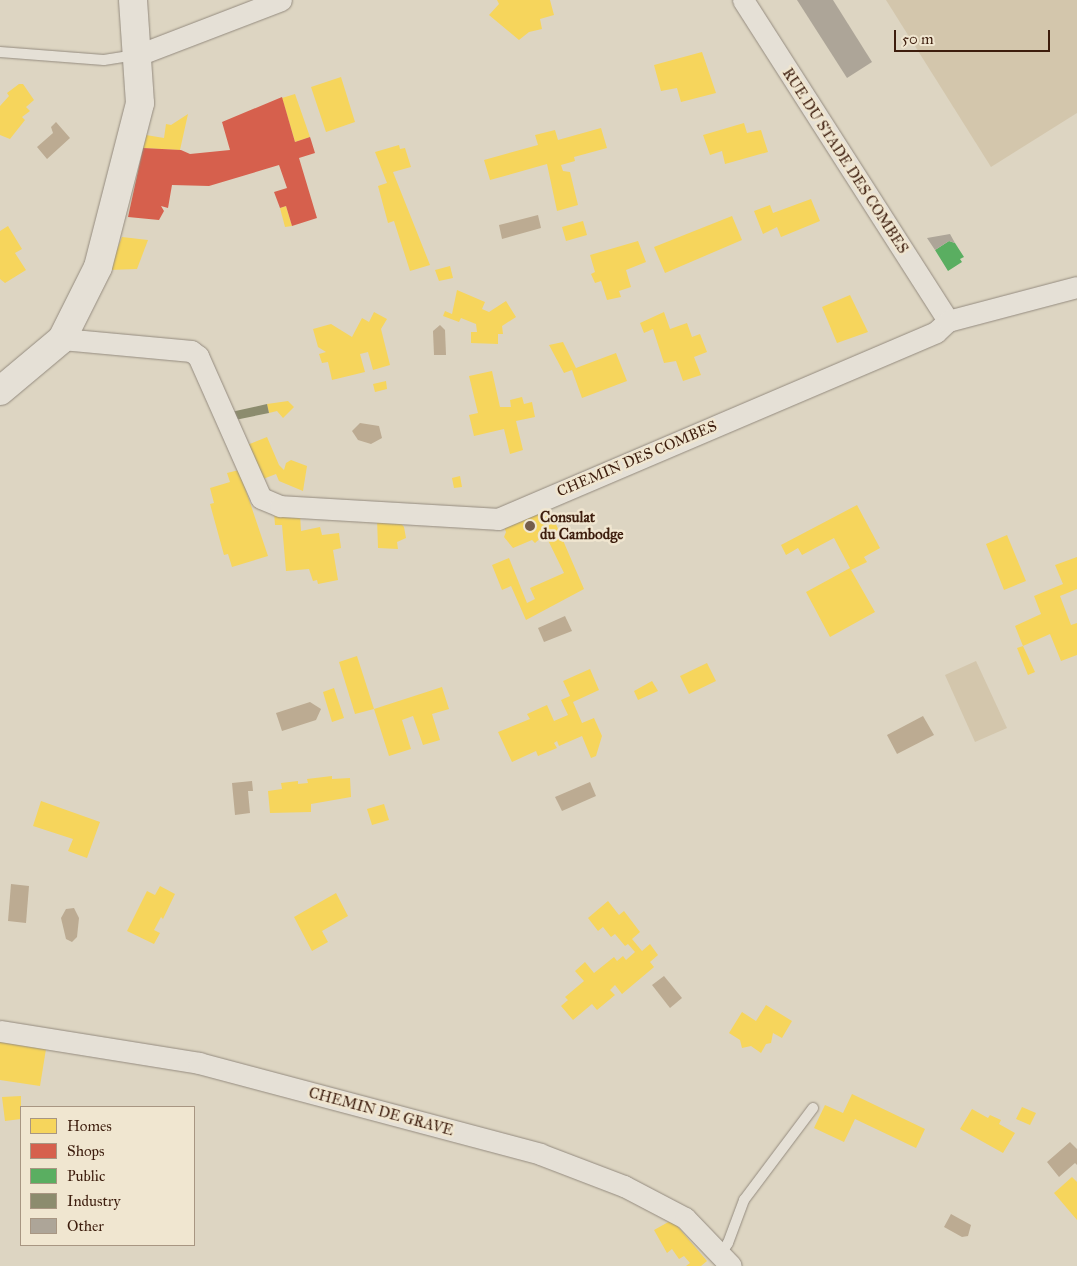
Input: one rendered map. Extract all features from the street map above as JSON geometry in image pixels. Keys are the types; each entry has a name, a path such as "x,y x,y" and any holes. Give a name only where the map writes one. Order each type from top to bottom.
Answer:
{"main road":[{"path":"0,391 62,339 98,267 140,103 138,55 132,0"}],"street":[{"path":"138,55 281,0"},
{"name":"RUE DU STADE DES COMBES","path":"743,0 948,321"},
{"name":"CHEMIN DES COMBES","path":"62,339 191,351 198,356 261,498 280,506 498,519 936,332 948,321 1077,287"},
{"name":"CHEMIN DE GRAVE","path":"0,1032 200,1063 540,1154 624,1186 685,1218 726,1260"}],"lane":[{"path":"0,52 104,60 138,55"},
{"path":"726,1260 728,1243 744,1200 812,1108"}],"shaded area":[{"path":"886,0 1077,0 1077,113 991,167"},
{"path":"56,122 70,138 47,159 37,147 53,133 51,127"},
{"path":"538,215 541,228 502,239 499,225"},
{"path":"440,325 445,330 446,355 434,355 433,331"},
{"path":"360,423 379,426 382,438 371,444 358,440 352,431"},
{"path":"565,616 572,631 544,642 538,628"},
{"path":"976,661 1007,728 975,742 945,675"},
{"path":"310,702 321,709 316,720 282,731 276,713"},
{"path":"923,716 934,735 897,754 887,735"},
{"path":"252,781 253,791 248,791 250,813 235,815 232,783"},
{"path":"590,782 596,796 562,811 555,797"},
{"path":"11,884 29,886 26,923 8,921"},
{"path":"74,908 79,918 77,937 72,942 66,939 61,918 66,909"},
{"path":"664,976 682,998 670,1008 652,985"},
{"path":"1070,1142 1077,1149 1077,1165 1075,1163 1059,1177 1047,1162"},
{"path":"951,1214 971,1225 968,1236 962,1237 944,1227"}],"building: Homes":[{"path":"497,0 550,0 554,15 540,19 542,29 529,32 519,40 489,15 499,4"},
{"path":"702,52 716,93 681,102 677,88 661,91 654,65"},
{"path":"341,77 355,122 326,132 311,87"},
{"path":"19,84 23,84 34,100 26,107 30,111 22,117 25,120 10,139 0,135 0,106 9,96 7,93"},
{"path":"295,94 310,137 295,142 282,98"},
{"path":"188,114 180,150 143,148 146,135 164,138 166,124 171,125"},
{"path":"744,123 747,133 761,130 768,152 725,164 722,151 710,155 703,135"},
{"path":"601,128 607,148 574,157 575,161 561,165 563,171 570,172 578,205 557,211 547,164 490,180 484,160 538,145 535,135 555,130 558,140"},
{"path":"399,145 400,149 405,148 411,167 393,172 430,265 410,271 394,221 388,223 378,186 387,183 375,152"},
{"path":"811,199 820,221 781,237 777,227 763,234 754,211 770,205 773,213"},
{"path":"286,206 292,226 285,227 280,208"},
{"path":"732,216 742,240 665,273 654,247"},
{"path":"583,221 587,235 566,241 562,227"},
{"path":"8,226 22,249 15,253 26,270 5,283 0,279 0,231"},
{"path":"122,237 148,240 137,269 109,270"},
{"path":"638,241 646,262 626,270 631,287 619,291 621,297 607,300 601,281 595,283 591,274 595,272 590,255"},
{"path":"450,266 453,278 439,281 435,270"},
{"path":"457,290 485,302 482,309 489,312 506,301 516,317 502,326 503,334 498,334 498,344 471,343 471,332 477,332 476,324 461,318 459,322 443,316 445,311 452,314"},
{"path":"850,295 868,332 837,343 822,307"},
{"path":"374,312 387,319 381,329 390,365 373,370 368,352 360,354 365,372 332,380 328,362 322,363 319,354 326,352 318,347 313,329 331,324 352,337 362,318 369,322"},
{"path":"664,312 670,329 687,323 692,337 700,334 707,352 694,357 701,375 683,381 676,361 664,363 653,329 644,333 640,323"},
{"path":"563,342 576,368 616,353 627,381 582,398 572,370 564,373 549,345"},
{"path":"492,371 500,407 511,407 510,400 522,397 524,404 532,402 535,417 516,421 523,450 510,454 504,429 474,436 469,415 478,413 469,376"},
{"path":"386,381 387,389 375,392 373,384"},
{"path":"288,401 294,407 283,418 277,411 269,413 267,404"},
{"path":"267,437 279,465 284,470 286,463 291,460 307,466 303,491 279,481 276,474 263,479 247,445"},
{"path":"239,470 268,556 232,567 228,554 224,555 210,504 214,503 210,488 230,482 227,473"},
{"path":"460,476 462,487 454,488 452,478"},
{"path":"857,505 880,548 864,557 867,562 851,570 875,612 830,637 806,592 850,568 834,538 802,555 798,548 786,555 781,545"},
{"path":"549,508 584,589 526,620 511,586 502,590 492,565 509,558 527,603 535,599 530,588 564,573 545,534 535,543 532,540 513,548 504,537 506,532 504,527"},
{"path":"274,512 300,514 301,531 320,527 322,535 339,533 341,548 333,550 338,580 318,584 317,580 313,581 309,569 286,571 282,525 275,525"},
{"path":"377,518 400,522 404,527 406,538 397,542 398,549 378,548"},
{"path":"1007,535 1026,581 1004,590 986,544"},
{"path":"1077,557 1077,589 1060,596 1071,625 1077,623 1077,655 1061,661 1050,634 1023,646 1015,626 1041,614 1034,596 1063,584 1055,565"},
{"path":"1023,646 1035,672 1028,675 1017,648"},
{"path":"357,656 374,709 355,714 339,662"},
{"path":"707,663 716,681 689,694 680,676"},
{"path":"590,669 599,690 573,702 582,723 594,718 602,736 596,756 591,758 582,736 559,746 557,741 554,743 557,748 538,756 536,751 512,762 498,732 530,719 527,714 547,705 554,721 568,715 561,700 570,696 563,681"},
{"path":"652,681 658,691 638,700 634,691"},
{"path":"442,687 449,709 432,714 440,740 423,745 413,716 402,720 411,749 389,756 374,709"},
{"path":"334,688 344,718 332,722 323,692"},
{"path":"332,776 332,779 350,778 351,797 311,804 311,812 270,813 268,791 282,789 281,783 298,781 298,784 308,783 307,779"},
{"path":"41,801 100,822 87,858 68,851 73,839 33,826"},
{"path":"384,804 389,820 372,825 367,809"},
{"path":"160,886 175,894 163,919 161,917 154,930 160,933 154,944 127,931 147,891 155,895"},
{"path":"336,893 348,916 322,931 328,942 312,951 294,917"},
{"path":"608,901 619,915 624,911 640,932 632,939 642,951 650,944 658,955 650,962 654,967 622,994 615,985 610,990 615,995 597,1010 592,1004 573,1020 561,1006 568,1000 565,997 584,981 575,971 585,962 594,973 614,957 617,961 623,956 626,960 635,952 628,944 625,946 615,934 611,937 603,927 598,931 588,918"},
{"path":"766,1005 792,1021 782,1038 773,1033 771,1043 766,1044 761,1053 751,1046 742,1048 740,1040 729,1033 742,1012 756,1021"},
{"path":"0,1041 46,1049 40,1086 0,1080"},
{"path":"852,1094 925,1129 916,1148 855,1119 844,1142 814,1128 825,1105 843,1113"},
{"path":"21,1096 20,1119 5,1121 2,1097"},
{"path":"1022,1107 1036,1113 1030,1125 1016,1119"},
{"path":"972,1109 988,1118 990,1115 1001,1120 999,1124 1015,1133 1003,1153 960,1129"},
{"path":"1072,1177 1077,1182 1077,1220 1054,1193"},
{"path":"672,1220 707,1261 701,1266 686,1266 690,1263 684,1256 679,1259 672,1249 667,1253 654,1230"}],"building: Shops":[{"path":"282,97 295,142 310,137 315,153 299,158 317,218 292,226 286,206 280,208 274,192 287,188 279,165 209,186 172,185 168,208 161,206 164,211 159,220 128,217 143,148 181,150 190,154 230,150 222,122"}],"building: Public":[{"path":"949,241 955,243 964,257 960,259 962,262 948,271 935,250"}],"building: Industry":[{"path":"267,404 269,413 235,420 231,412"}],"building: Other":[{"path":"797,0 833,0 872,62 847,78"},
{"path":"950,234 955,243 949,241 935,250 927,238"}],"place":[{"name":"Consulat du Cambodge","path":"530,526"}]}
